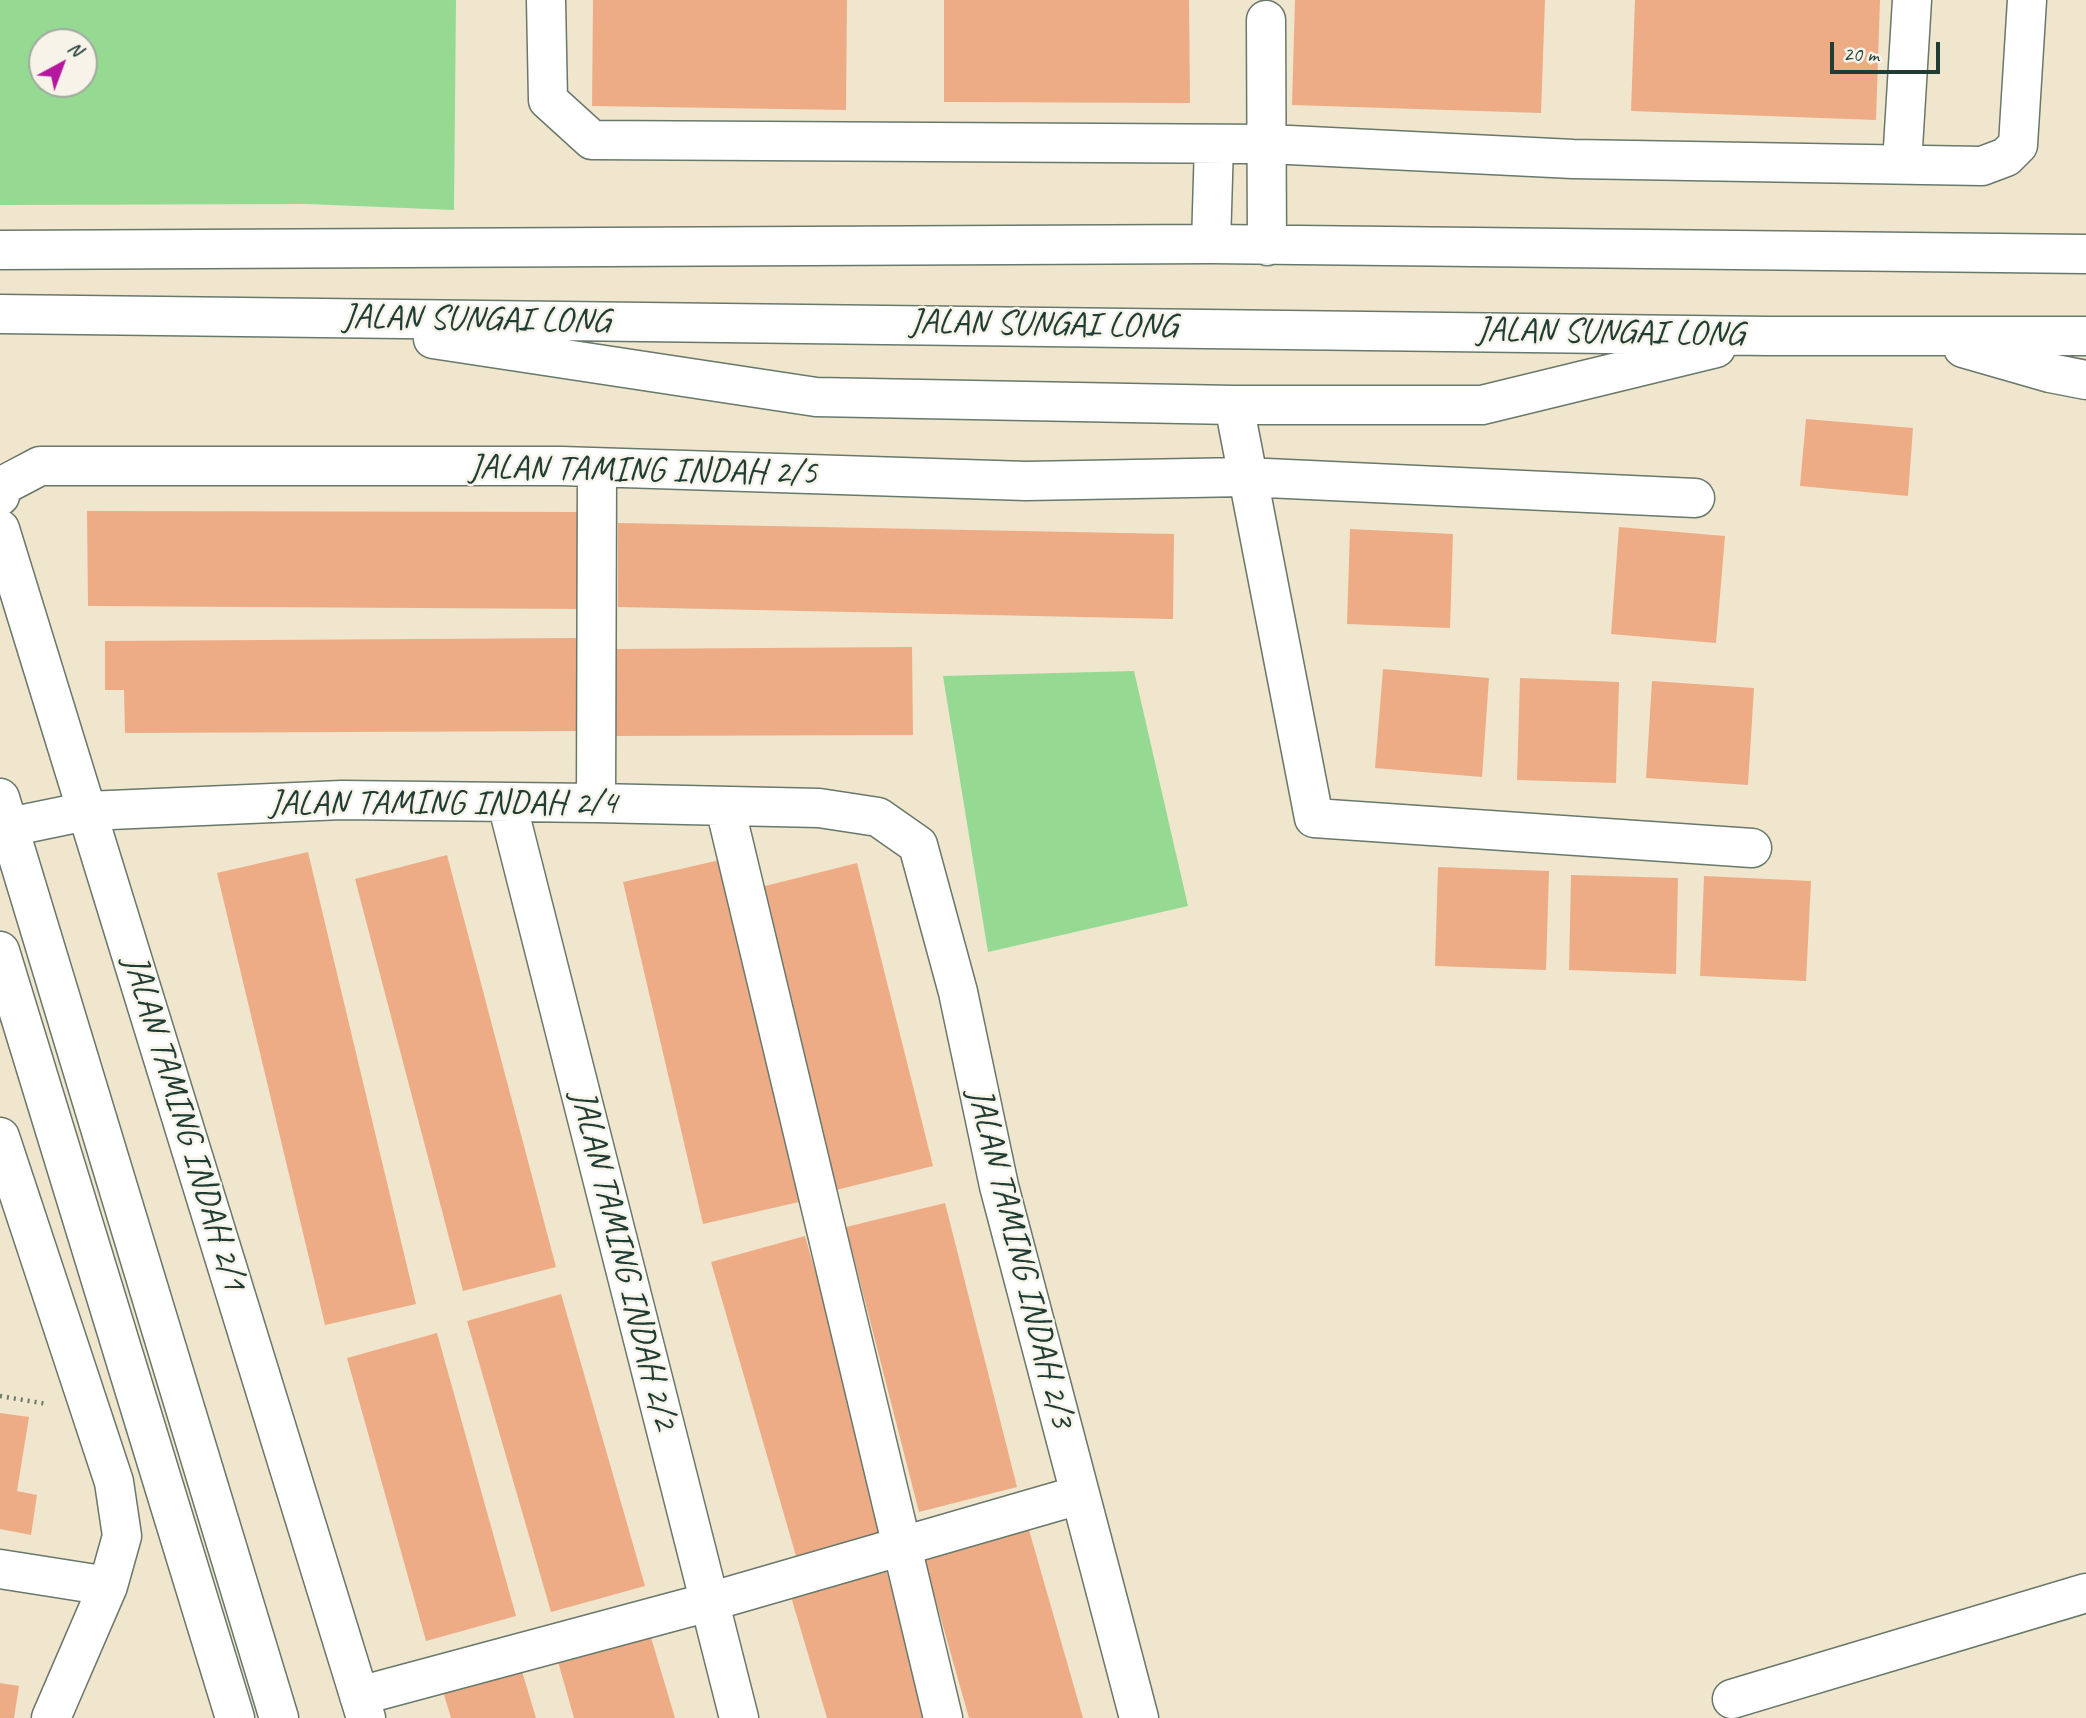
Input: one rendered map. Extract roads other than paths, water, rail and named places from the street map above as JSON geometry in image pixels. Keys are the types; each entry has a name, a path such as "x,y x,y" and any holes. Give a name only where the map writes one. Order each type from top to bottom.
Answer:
{"street":[{"path":"546,0 548,100 592,141 1269,144 1573,159 1982,166 2006,157 2018,145 2027,0"},
{"path":"1902,164 1912,0"},
{"path":"1266,20 1269,144 1267,246"},
{"path":"1212,244 1214,144"},
{"name":"JALAN SUNGAI LONG","path":"0,250 1212,244 2086,254"},
{"name":"JALAN SUNGAI LONG","path":"0,314 1769,336 2086,336"},
{"path":"0,343 20,335 108,317"},
{"path":"296,318 816,397 1234,405 1482,405 1769,336"},
{"path":"1916,334 2050,373 2086,380"},
{"path":"1234,405 1245,477 1314,818 1752,848"},
{"name":"JALAN TAMING INDAH 2/5","path":"0,496 2,486 40,466 597,468 1026,481 1245,477 1695,498"},
{"path":"596,803 597,468"},
{"name":"JALAN TAMING INDAH 2/1","path":"0,529 363,1707"},
{"name":"JALAN TAMING INDAH 2/4","path":"3,818 87,811 342,800 818,808 878,817"},
{"name":"JALAN TAMING INDAH 2/2","path":"507,803 739,1718"},
{"path":"725,807 943,1718"},
{"name":"JALAN TAMING INDAH 2/3","path":"878,817 918,845 958,992 999,1186 1139,1718"},
{"path":"3,818 279,1718"},
{"path":"0,951 235,1718"},
{"path":"0,1137 15,1230 114,1482 122,1536 108,1586 51,1718"},
{"path":"363,1707 709,1602 1079,1495"},
{"path":"0,1569 108,1586"},
{"path":"1732,1699 2086,1593"}]}
